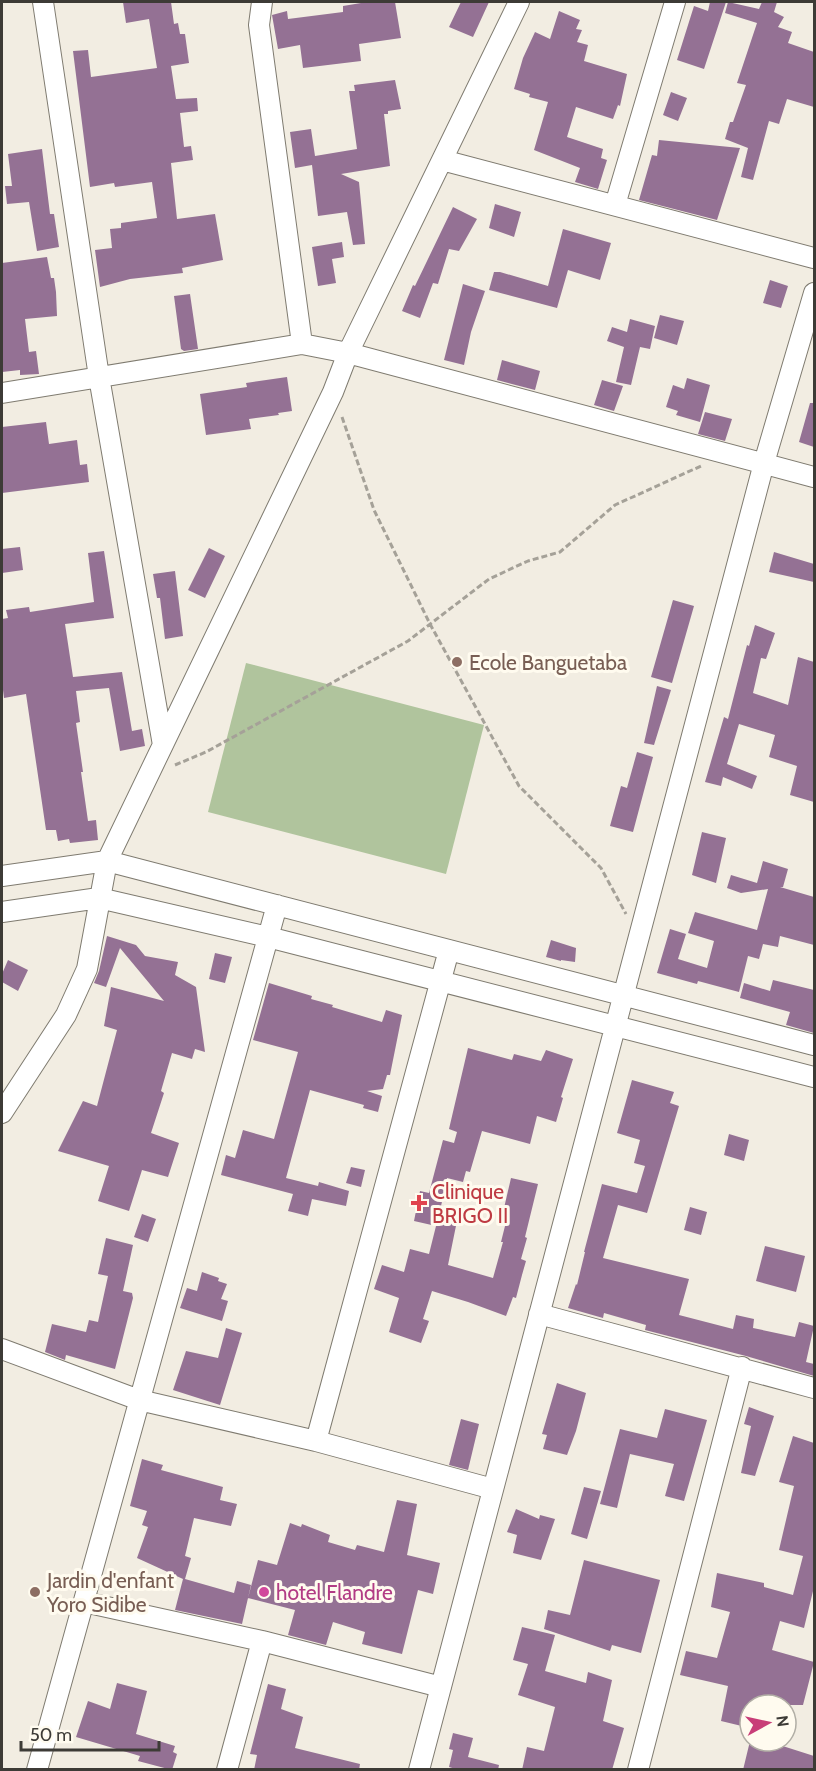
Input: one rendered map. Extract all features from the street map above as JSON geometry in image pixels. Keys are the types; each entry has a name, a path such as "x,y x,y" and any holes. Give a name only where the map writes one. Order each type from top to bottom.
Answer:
{"street":[{"path":"43,2 99,377 163,745"},
{"path":"262,2 259,25 302,344"},
{"path":"2,1113 66,1015 87,969 107,861 333,393 348,353 519,2"},
{"path":"615,205 675,2"},
{"path":"442,160 814,258"},
{"path":"419,1770 764,463 814,293"},
{"path":"2,393 302,344 348,353 814,477"},
{"path":"2,876 107,861 814,1045"},
{"path":"2,912 99,898 268,937 814,1077"},
{"path":"37,1770 277,905"},
{"path":"316,1441 449,950"},
{"path":"539,1314 814,1388"},
{"path":"2,1349 139,1400 316,1441 493,1489"},
{"path":"638,1770 742,1367"},
{"path":"84,1602 262,1641 441,1687"},
{"path":"226,1770 262,1641"}],"path":[{"path":"333,393 374,510 430,624 519,786 601,868 625,911 638,942"},
{"path":"148,776 206,752 408,641 489,579 528,561 560,552 615,505 705,465"}],"green space":[{"path":"246,663 484,725 446,874 208,812"}],"building":[{"path":"123,2 171,2 174,24 178,23 180,34 185,34 189,63 171,66 176,99 197,98 198,111 180,113 184,147 191,146 193,160 171,163 177,219 215,214 223,260 182,268 183,273 130,279 100,287 95,250 112,248 110,229 121,228 121,223 157,218 152,182 115,187 114,183 90,187 73,51 88,50 91,77 157,68 149,19 126,23"},
{"path":"367,2 395,2 401,38 359,44 361,61 303,68 300,45 278,49 272,15 287,11 288,19 343,12 343,6"},
{"path":"461,2 489,2 473,37 449,27"},
{"path":"710,2 726,2 704,69 677,60 694,6 708,11"},
{"path":"728,2 759,9 762,2 777,2 774,12 784,17 778,27 792,32 788,43 814,52 814,107 787,99 779,124 769,121 753,180 741,177 748,148 725,139 746,85 737,83 757,23 725,13"},
{"path":"559,11 580,20 576,29 582,30 577,42 588,45 584,61 627,74 620,106 618,105 613,119 576,107 567,137 603,149 601,158 607,160 598,189 575,182 580,168 534,150 548,102 529,97 530,94 514,89 523,58 535,32 550,39"},
{"path":"395,80 401,109 384,114 390,166 341,174 359,182 365,244 353,245 347,212 318,216 312,165 295,168 290,132 311,129 315,156 357,149 349,91 355,91 354,85"},
{"path":"671,92 687,98 678,121 663,115"},
{"path":"659,140 740,148 717,220 639,200 652,155 657,156"},
{"path":"42,149 50,214 54,214 59,247 37,251 29,202 7,204 5,186 12,186 8,154"},
{"path":"495,204 521,212 514,237 489,228"},
{"path":"453,207 477,219 459,251 449,249 438,284 433,283 420,318 402,311 413,285 415,286"},
{"path":"563,229 611,243 600,280 568,270 557,308 489,290 494,272 548,286"},
{"path":"342,242 344,257 332,259 336,283 318,286 312,247"},
{"path":"47,257 51,278 54,278 57,316 25,319 29,352 36,351 39,374 20,375 20,370 2,372 2,263"},
{"path":"770,280 788,286 781,308 763,303"},
{"path":"463,284 485,291 471,332 464,365 444,360"},
{"path":"190,294 198,349 184,351 181,349 174,296"},
{"path":"660,315 684,321 677,345 654,338"},
{"path":"630,319 655,326 650,349 640,347 631,385 616,382 624,347 607,341 612,327 627,332"},
{"path":"502,360 540,371 535,390 497,380"},
{"path":"287,377 292,411 249,419 251,429 206,435 200,394 247,387 246,383"},
{"path":"687,378 710,385 700,422 676,415 678,411 666,407 673,385 684,389"},
{"path":"602,380 623,386 614,411 594,405"},
{"path":"810,403 814,403 814,447 799,442"},
{"path":"705,412 732,419 725,441 698,434"},
{"path":"46,422 49,444 77,440 80,465 87,464 89,482 2,493 2,427"},
{"path":"20,547 23,570 2,573 2,549"},
{"path":"209,548 225,556 205,598 188,590"},
{"path":"104,551 114,618 65,624 73,677 122,672 132,731 142,729 145,746 120,751 109,688 76,691 80,722 76,723 88,821 96,820 98,840 70,843 69,839 58,841 56,830 46,830 26,694 4,698 2,619 8,618 6,610 29,607 30,612 94,602 88,553"},
{"path":"774,552 814,564 814,582 769,572"},
{"path":"175,571 183,636 165,639 160,598 157,598 153,574"},
{"path":"673,600 694,606 672,683 651,677"},
{"path":"755,625 775,633 766,659 761,658 753,693 788,705 798,657 814,662 814,802 790,795 797,766 769,757 775,735 739,724 727,764 757,776 752,789 723,777 721,786 705,782 724,717 728,719 747,645 749,646"},
{"path":"657,686 671,690 654,745 644,743"},
{"path":"637,752 653,757 633,832 610,826 621,786 627,788"},
{"path":"702,832 726,838 716,883 692,875"},
{"path":"763,861 788,869 783,887 780,887 814,897 814,945 780,936 778,947 763,944 759,959 748,956 739,992 657,973 670,929 686,934 678,959 707,968 714,941 688,933 695,912 757,930 768,889 741,893 727,888 731,875 757,883"},
{"path":"107,936 136,945 145,956 178,962 175,975 196,987 205,1052 195,1049 192,1059 172,1053 161,1091 164,1093 151,1133 179,1143 168,1177 142,1170 129,1211 98,1201 109,1166 58,1151 83,1101 97,1106 117,1030 104,1026 111,987 164,1001 120,948 106,987 94,983"},
{"path":"551,940 576,948 575,962 546,957"},
{"path":"215,953 232,957 225,983 209,979"},
{"path":"8,960 28,970 18,991 2,982 2,974"},
{"path":"773,980 814,990 814,1033 786,1025 790,1012 740,998 744,983 770,991"},
{"path":"269,983 312,996 311,999 333,1005 332,1007 382,1022 386,1010 402,1015 390,1075 387,1075 383,1089 367,1091 382,1096 378,1112 363,1108 364,1105 310,1090 286,1178 318,1186 319,1182 349,1191 346,1206 312,1199 308,1216 288,1211 293,1194 221,1175 226,1155 235,1158 243,1130 274,1139 298,1052 253,1040"},
{"path":"468,1048 512,1060 514,1054 541,1061 546,1050 573,1059 556,1122 537,1116 530,1144 482,1131 470,1172 466,1171 463,1182 447,1178 440,1211 458,1216 448,1265 493,1278 503,1242 501,1242 506,1222 501,1221 511,1178 538,1184 521,1259 526,1261 516,1298 513,1297 506,1316 432,1291 423,1319 429,1321 421,1343 389,1332 399,1298 374,1289 382,1265 404,1272 410,1249 429,1254 436,1226 414,1221 420,1191 429,1193 443,1140 454,1143 457,1132 449,1129"},
{"path":"632,1080 674,1092 670,1103 679,1106 647,1213 618,1205 603,1258 689,1279 679,1315 733,1329 736,1315 754,1319 753,1328 795,1337 799,1322 814,1326 806,1362 814,1364 814,1376 645,1330 646,1325 604,1313 603,1318 568,1308 577,1285 602,1184 637,1193 645,1166 634,1163 640,1140 617,1133"},
{"path":"729,1134 749,1140 744,1161 724,1155"},
{"path":"351,1167 365,1170 361,1187 346,1183"},
{"path":"690,1207 707,1212 701,1235 684,1230"},
{"path":"142,1214 156,1219 148,1242 134,1237"},
{"path":"106,1238 133,1245 123,1291 132,1293 133,1298 115,1369 66,1355 65,1360 45,1352 52,1324 86,1332 89,1320 98,1322 108,1276 98,1274"},
{"path":"765,1246 805,1256 796,1292 756,1281"},
{"path":"202,1272 219,1278 218,1281 227,1284 221,1299 228,1301 222,1321 180,1308 187,1288 197,1291"},
{"path":"226,1328 242,1333 220,1405 173,1390 186,1351 218,1358"},
{"path":"557,1383 586,1393 567,1455 543,1449 547,1435 542,1434"},
{"path":"749,1407 774,1416 755,1476 741,1473 751,1426 744,1424"},
{"path":"665,1409 707,1420 684,1501 665,1496 674,1464 630,1454 617,1508 600,1504 620,1429 657,1438"},
{"path":"461,1419 479,1424 468,1470 449,1465"},
{"path":"793,1436 814,1443 814,1587 804,1628 780,1621 772,1650 814,1662 803,1705 798,1705 798,1693 738,1693 738,1725 721,1721 728,1686 680,1675 686,1651 717,1658 730,1612 711,1607 717,1573 764,1583 764,1587 793,1595 803,1556 779,1550 794,1486 779,1482"},
{"path":"142,1459 163,1465 161,1470 223,1487 220,1500 237,1504 231,1526 194,1518 185,1556 191,1558 185,1579 234,1593 237,1581 251,1585 242,1624 175,1610 183,1579 137,1558 148,1527 142,1525 147,1511 130,1506"},
{"path":"584,1487 601,1491 587,1539 571,1534"},
{"path":"397,1500 417,1504 407,1555 440,1563 433,1594 418,1590 402,1654 362,1644 365,1632 333,1622 326,1645 288,1635 295,1610 248,1598 258,1560 277,1565 290,1523 301,1527 302,1524 330,1535 328,1542 355,1550 357,1545 384,1552"},
{"path":"516,1509 539,1519 540,1515 555,1519 541,1560 513,1553 517,1535 507,1532"},
{"path":"584,1560 660,1580 641,1653 612,1645 610,1651 544,1629 548,1610 570,1615"},
{"path":"522,1627 555,1635 545,1671 586,1683 588,1672 612,1680 603,1721 624,1728 612,1770 522,1770 527,1747 544,1751 555,1707 518,1695 528,1664 513,1660"},
{"path":"117,1683 147,1691 136,1734 175,1746 173,1752 177,1754 172,1770 138,1761 140,1756 76,1737 88,1701 110,1709"},
{"path":"268,1684 286,1689 281,1709 303,1717 295,1748 360,1764 359,1770 254,1770 257,1755 250,1754"},
{"path":"453,1733 473,1738 468,1757 499,1765 498,1770 459,1770 449,1767 453,1750 449,1749"},
{"path":"798,1751 814,1756 814,1770 743,1770 747,1753 798,1753"}],"place":[{"name":"Ecole Banguetaba","path":"457,662"},
{"name":"Clinique BRIGO II","path":"419,1203"},
{"name":"Jardin d'enfant Yoro Sidibe","path":"35,1592"},
{"name":"hotel Flandre","path":"264,1592"}]}
